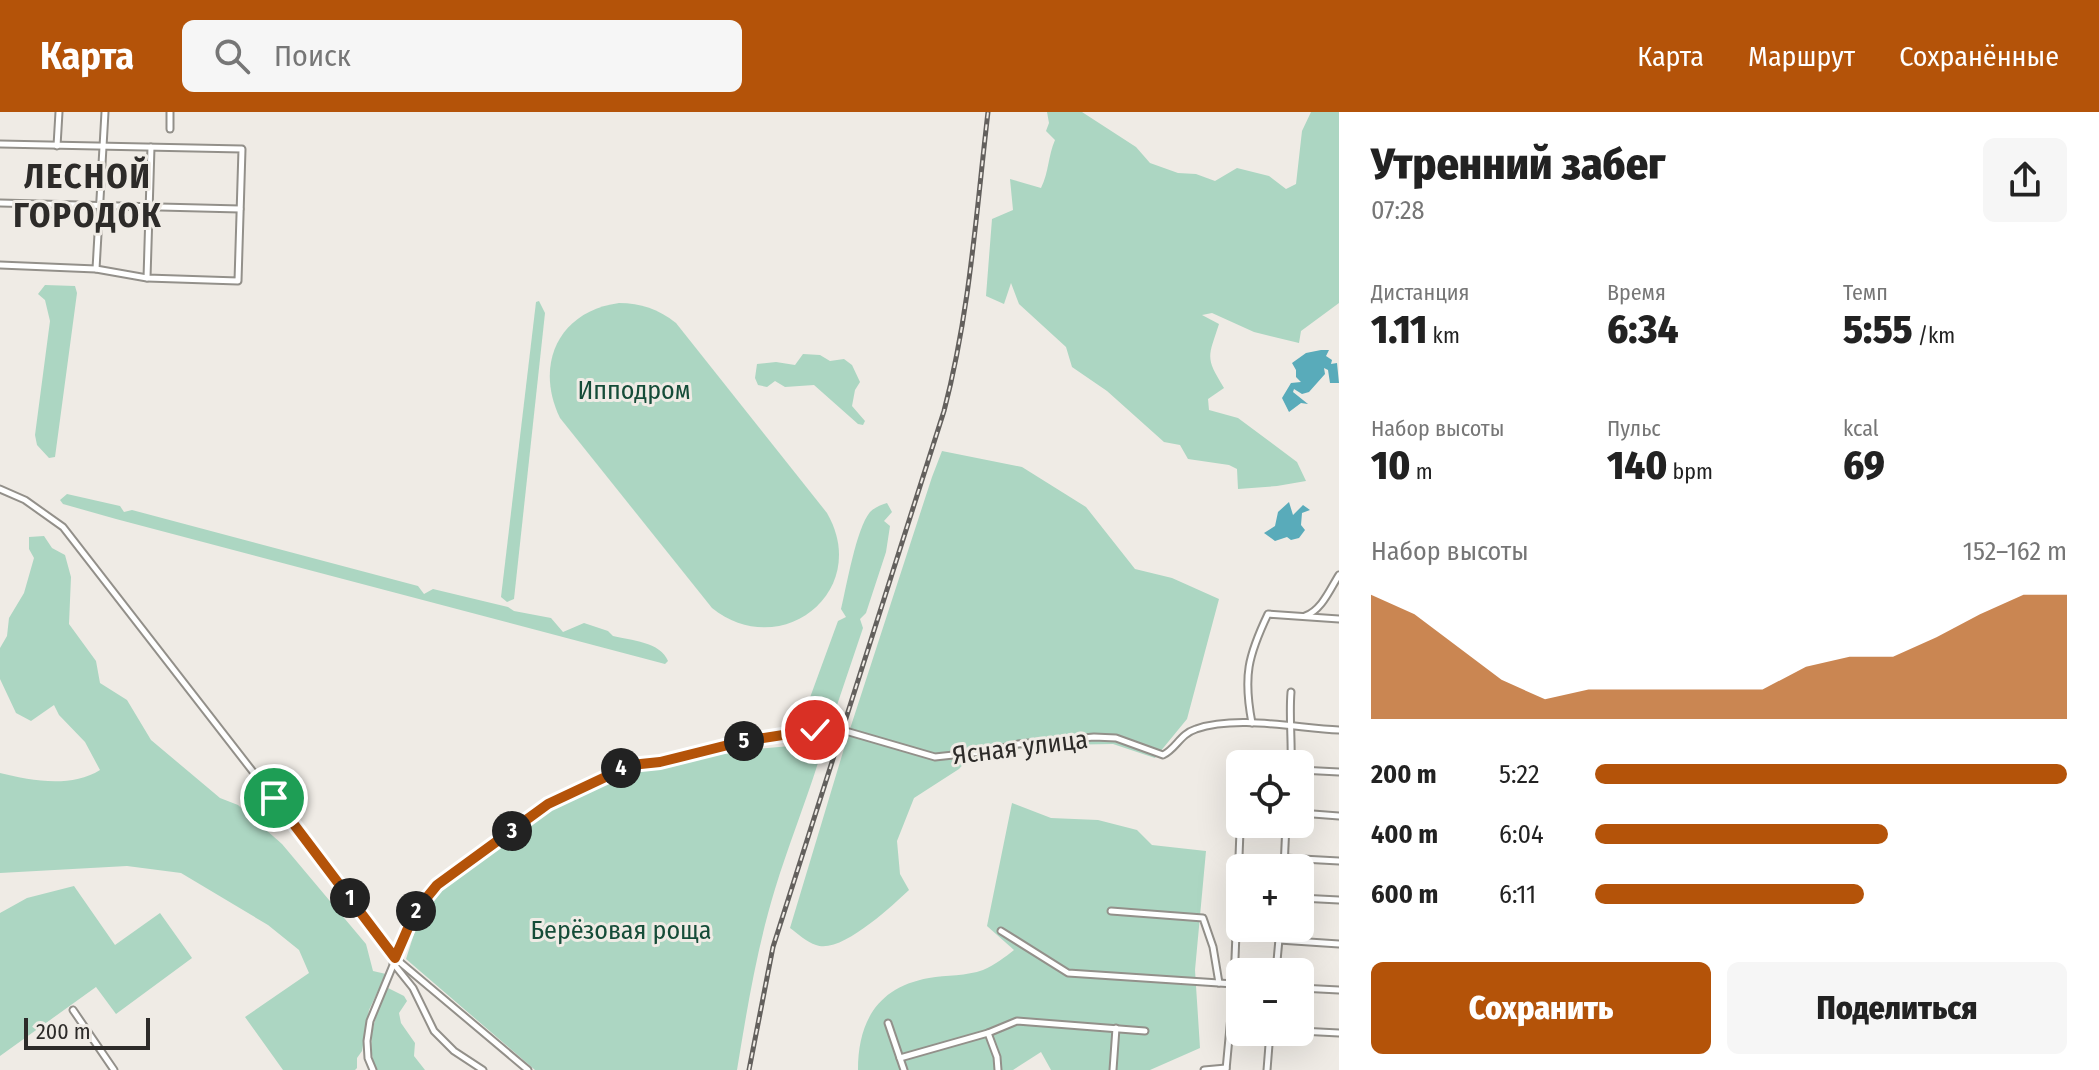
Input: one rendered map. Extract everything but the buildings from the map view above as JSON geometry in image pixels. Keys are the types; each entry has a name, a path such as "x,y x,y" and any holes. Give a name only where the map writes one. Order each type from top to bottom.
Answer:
{"street":[{"path":"57,146 59,112"},
{"path":"96,269 105,112"},
{"path":"170,112 170,129"},
{"path":"0,144 242,149 238,281 147,278 96,269 0,265"},
{"path":"147,278 151,147"},
{"path":"0,203 240,209"},
{"path":"0,489 25,500 63,527 389,947 434,1031 454,1051 483,1070"},
{"path":"1301,617 1313,613 1339,575"},
{"path":"1252,723 1247,670 1254,644 1268,614 1339,619"},
{"path":"1291,692 1291,750"},
{"name":"Ясная улица","path":"849,732 927,755 953,756 1018,744 1094,737 1116,738 1163,755 1184,733 1198,728 1252,723 1339,730"},
{"path":"373,1070 368,1058 370,1021 415,912 437,885 557,799 631,765 660,762 744,741 834,730"},
{"path":"1314,771 1339,772"},
{"path":"1314,814 1339,816"},
{"path":"1237,958 1240,838"},
{"path":"1314,860 1339,861"},
{"path":"1314,899 1339,900"},
{"path":"1111,911 1203,918 1213,947 1219,983"},
{"path":"1001,931 1068,973 1226,983"},
{"path":"1309,942 1339,944"},
{"path":"394,961 528,1070"},
{"path":"1314,989 1339,990"},
{"path":"73,1010 114,1070"},
{"path":"900,1058 988,1033 1017,1021 1145,1031"},
{"path":"888,1023 904,1070"},
{"path":"1113,1070 1116,1028"},
{"path":"1314,1032 1339,1033"},
{"path":"988,1033 997,1057 998,1070"},
{"path":"1204,1070 1226,1069 1229,1046"},
{"path":"1267,1070 1269,1046"}],"green space":[{"path":"1047,112 1082,112 1136,147 1150,163 1178,173 1196,174 1215,181 1237,168 1269,176 1286,189 1296,184 1302,131 1311,112 1339,112 1339,303 1301,331 1299,343 1254,332 1212,313 1202,315 1219,324 1210,357 1224,388 1208,399 1209,410 1238,418 1297,462 1306,481 1238,489 1237,469 1188,459 1180,445 1164,442 1107,391 1072,367 1066,347 1019,304 1011,283 1004,304 986,296 992,219 1013,210 1010,179 1041,188 1044,182 1055,140 1046,131 1049,123"},
{"path":"45,285 75,286 77,293 55,457 49,458 37,445 35,435 50,321 45,300 38,294"},
{"path":"539,301 545,313 514,599 507,602 501,597 536,302"},
{"name":"Ипподром","path":"619,303 649,308 676,323 827,513 838,542 838,568 829,592 812,610 791,623 765,627 739,623 712,608 560,418 550,378 551,360 557,343 581,317 598,308"},
{"path":"803,354 820,355 830,361 844,359 852,365 860,382 852,406 865,421 863,425 814,385 785,387 775,381 767,387 758,385 755,378 757,364 776,362 795,365"},
{"path":"942,451 1022,467 1086,507 1135,569 1172,578 1219,599 1187,719 1155,758 1113,744 1056,745 973,753 959,769 914,798 897,841 900,874 909,890 851,936 838,943 816,945 790,928 849,732"},
{"path":"67,494 120,506 124,512 132,510 418,586 424,594 433,589 551,618 563,632 584,623 608,631 613,636 652,646 668,661 665,664 116,519 63,504 60,500"},
{"path":"887,503 892,512 884,521 890,526 886,552 866,613 860,619 863,628 834,714 822,714 808,703 838,621 846,617 841,609 856,544 870,512"},
{"path":"44,536 52,548 65,555 71,577 69,624 96,661 100,683 127,700 151,740 220,798 238,805 282,844 366,944 373,971 386,974 369,1010 362,1051 355,1070 283,1070 245,1017 309,973 299,950 268,925 181,873 127,866 0,873 0,773 64,781 89,776 100,770 85,742 59,715 54,705 31,721 16,713 0,679 0,648 7,636 9,618 24,593 34,558 29,549 29,537"},
{"name":"Берёзовая роща","path":"824,743 769,911 737,1070 535,1070 406,959 420,915 437,891 552,806 630,768 756,749"},
{"path":"1012,803 1051,818 1098,820 1137,830 1152,845 1206,851 1195,970 1200,1048 1150,1070 1051,1070 1041,1052 1013,1070 858,1070 867,1022 884,998 911,983 983,970 1014,950 987,926"},
{"path":"74,886 115,945 160,913 192,958 116,1014 96,987 0,1056 0,913 27,898"},
{"path":"388,988 404,996 407,1001 399,1013 401,1023 415,1043 414,1056 425,1070 376,1070 372,1038"}],"water":[{"path":"1329,350 1326,356 1332,360 1331,364 1337,363 1339,383 1330,383 1328,370 1324,368 1325,374 1309,392 1302,394 1294,389 1293,392 1308,404 1301,403 1289,412 1282,398 1291,383 1301,382 1292,363 1306,353"},
{"path":"1289,502 1293,515 1303,505 1310,510 1302,513 1301,525 1305,530 1299,538 1291,540 1287,537 1275,541 1264,533 1275,526 1278,512"}],"railway":[{"path":"749,1070 773,947 944,411 966,299 988,112"}],"district":[{"name":"ЛЕСНОЙ ГОРОДОК","path":"88,196"}],"route":[{"path":"274,798 395,958 415,912 437,885 557,799 631,765 660,762 744,741 815,730"}]}
